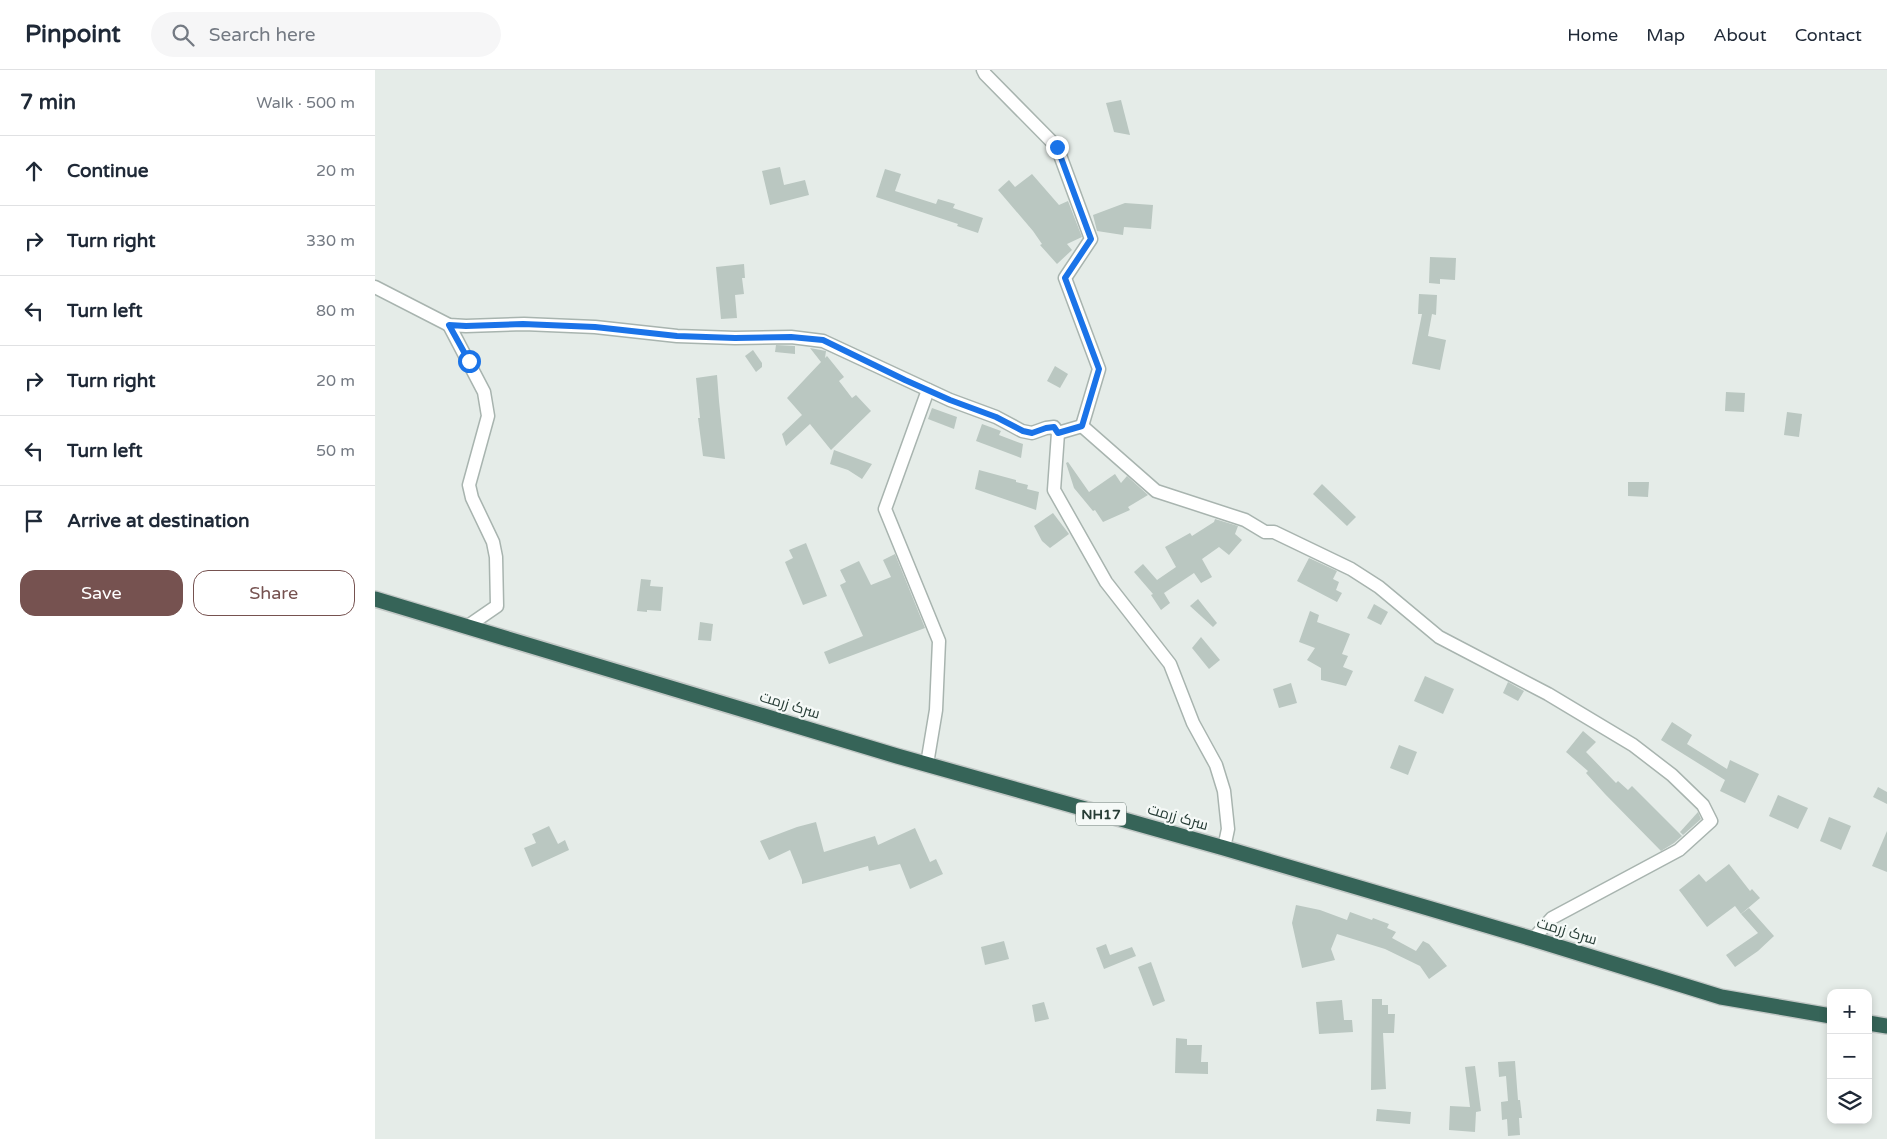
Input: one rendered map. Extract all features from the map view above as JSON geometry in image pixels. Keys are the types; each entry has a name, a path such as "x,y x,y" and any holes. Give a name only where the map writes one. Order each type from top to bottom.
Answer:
{"highway":[{"name":"سرک زرمت","path":"375,599 927,764 1224,848 1533,939 1721,997 1827,1015"},
{"path":"1872,1024 1887,1026"}],"street":[{"path":"983,70 1057,147 1091,239 1065,278 1099,369 1082,426"},
{"path":"375,287 449,325 523,324 595,327 677,336 791,337 823,340 928,390 996,417 1023,431 1032,433 1054,427 1058,433 1054,490 1106,582 1169,664 1193,724 1216,765 1224,791 1229,829 1224,848"},
{"path":"449,325 484,392 488,416 469,484 472,498 493,542 496,558 497,606 468,626"},
{"path":"927,764 937,710 939,641 885,509 928,390"},
{"path":"1058,433 1082,426"},
{"path":"1082,426 1156,491 1245,520 1265,532 1274,532 1351,568 1379,587 1439,637 1548,694 1633,745 1672,774 1703,805 1711,821 1679,850 1552,918 1533,939"}],"building":[{"path":"1121,100 1130,135 1114,132 1106,103"},
{"path":"780,167 784,185 805,180 809,195 770,205 762,171"},
{"path":"885,169 901,174 895,191 936,204 938,199 955,204 953,208 983,218 978,233 957,226 958,224 876,197"},
{"path":"1032,174 1059,205 1068,201 1082,237 1067,244 1072,250 1057,264 1040,245 1042,244 1033,231 998,190 1009,180 1015,187"},
{"path":"1125,203 1153,205 1151,229 1124,227 1123,235 1097,231 1093,215"},
{"path":"1430,257 1456,258 1455,280 1440,279 1440,284 1429,283"},
{"path":"744,264 745,278 742,278 744,294 735,295 737,318 721,319 716,267"},
{"path":"1419,294 1437,295 1436,315 1432,314 1428,336 1446,340 1440,370 1412,364 1422,314 1418,314"},
{"path":"776,345 795,346 795,354 775,352"},
{"path":"810,348 826,351 825,358 827,356 844,377 839,381 852,398 856,395 871,411 831,450 810,424 786,446 782,434 802,415 787,398 821,362"},
{"path":"753,350 762,363 762,367 756,372 745,356"},
{"path":"1055,366 1068,374 1060,388 1047,381"},
{"path":"717,375 725,459 703,456 698,418 700,418 696,378"},
{"path":"1726,392 1745,393 1744,412 1725,411"},
{"path":"932,408 957,417 954,429 928,419"},
{"path":"1787,412 1802,414 1799,437 1784,435"},
{"path":"982,424 1001,431 999,435 1023,444 1021,458 976,441"},
{"path":"834,450 872,464 862,479 848,470 830,464"},
{"path":"1068,462 1089,492 1115,474 1121,483 1127,476 1148,495 1128,507 1130,510 1103,522 1095,510 1093,511 1074,488 1066,463"},
{"path":"979,470 1016,480 1016,482 1028,485 1027,489 1039,492 1036,510 975,489"},
{"path":"1628,482 1649,482 1648,497 1628,496"},
{"path":"1322,484 1356,517 1347,526 1313,494"},
{"path":"1053,513 1069,534 1050,548 1042,541 1034,526"},
{"path":"1215,519 1238,526 1235,534 1242,540 1229,555 1219,547 1202,559 1212,577 1201,583 1194,573 1164,593 1170,603 1161,610 1151,595 1153,594 1134,572 1143,564 1157,580 1176,567 1165,547 1190,533 1192,536 1214,522"},
{"path":"806,543 827,596 803,605 785,562 793,558 789,550"},
{"path":"895,554 925,628 829,664 824,652 863,636 840,585 846,582 840,570 859,561 871,585 891,577 883,560"},
{"path":"1309,558 1337,571 1333,579 1339,582 1336,590 1342,593 1337,602 1297,581"},
{"path":"641,579 651,580 650,586 663,587 661,611 637,611"},
{"path":"1198,599 1217,623 1213,627 1190,606"},
{"path":"1374,604 1388,612 1381,625 1367,618"},
{"path":"1310,611 1319,615 1317,622 1350,634 1342,654 1348,656 1343,667 1353,671 1346,686 1321,680 1321,668 1307,660 1315,648 1299,642"},
{"path":"700,622 713,624 711,641 698,640"},
{"path":"1201,637 1220,660 1209,669 1192,648"},
{"path":"1425,676 1454,689 1443,714 1414,701"},
{"path":"1508,682 1524,691 1518,701 1503,693"},
{"path":"1291,683 1297,703 1279,708 1273,689"},
{"path":"1672,722 1692,735 1687,744 1727,769 1730,760 1759,774 1745,803 1720,791 1725,780 1661,740"},
{"path":"1583,731 1596,742 1586,752 1616,783 1618,781 1628,790 1632,786 1682,836 1661,851 1605,794 1586,773 1588,771 1566,752"},
{"path":"1399,745 1417,752 1408,775 1390,768"},
{"path":"1878,787 1887,792 1887,804 1873,797"},
{"path":"1778,795 1808,808 1798,829 1769,816"},
{"path":"1698,812 1701,819 1683,835 1680,832"},
{"path":"1829,817 1851,826 1841,850 1820,841"},
{"path":"816,822 824,852 875,836 878,845 915,828 930,862 936,859 943,874 910,889 900,864 869,871 868,866 802,884 790,850 769,860 760,841"},
{"path":"549,826 558,844 565,840 569,850 532,867 524,848 536,843 532,834"},
{"path":"1887,831 1887,872 1872,866"},
{"path":"1729,864 1750,891 1752,889 1760,898 1741,914 1735,906 1707,927 1679,890 1699,874 1706,882"},
{"path":"1296,905 1320,910 1347,920 1350,912 1389,924 1387,928 1396,932 1392,938 1416,951 1423,941 1429,944 1447,966 1429,979 1420,966 1385,949 1337,934 1331,949 1335,960 1302,968 1292,923"},
{"path":"1749,908 1774,936 1758,951 1735,967 1726,955 1758,933 1741,914"},
{"path":"1004,941 1009,959 985,965 981,947"},
{"path":"1106,944 1110,955 1132,947 1136,956 1104,969 1096,948"},
{"path":"1151,962 1165,1001 1153,1006 1138,967"},
{"path":"1372,999 1382,999 1382,1005 1388,1005 1388,1014 1395,1014 1394,1033 1383,1033 1386,1089 1371,1090"},
{"path":"1342,1000 1344,1020 1352,1020 1353,1032 1319,1034 1316,1002"},
{"path":"1044,1002 1049,1019 1035,1022 1032,1005"},
{"path":"1176,1038 1187,1039 1187,1045 1202,1045 1201,1062 1208,1062 1208,1074 1175,1073"},
{"path":"1515,1061 1518,1100 1520,1100 1522,1118 1519,1118 1520,1135 1508,1136 1507,1119 1502,1120 1501,1102 1508,1101 1506,1076 1499,1077 1498,1062"},
{"path":"1475,1066 1481,1111 1476,1112 1475,1132 1449,1130 1450,1106 1470,1107 1465,1067"},
{"path":"1377,1109 1411,1112 1410,1124 1376,1121"}],"route":[{"path":"469,361 449,325 523,324 595,327 677,336 791,337 823,340 905,380 950,400 996,417 1023,431 1032,433 1054,427 1058,433 1082,426 1099,369 1065,278 1091,239 1057,147"}]}
